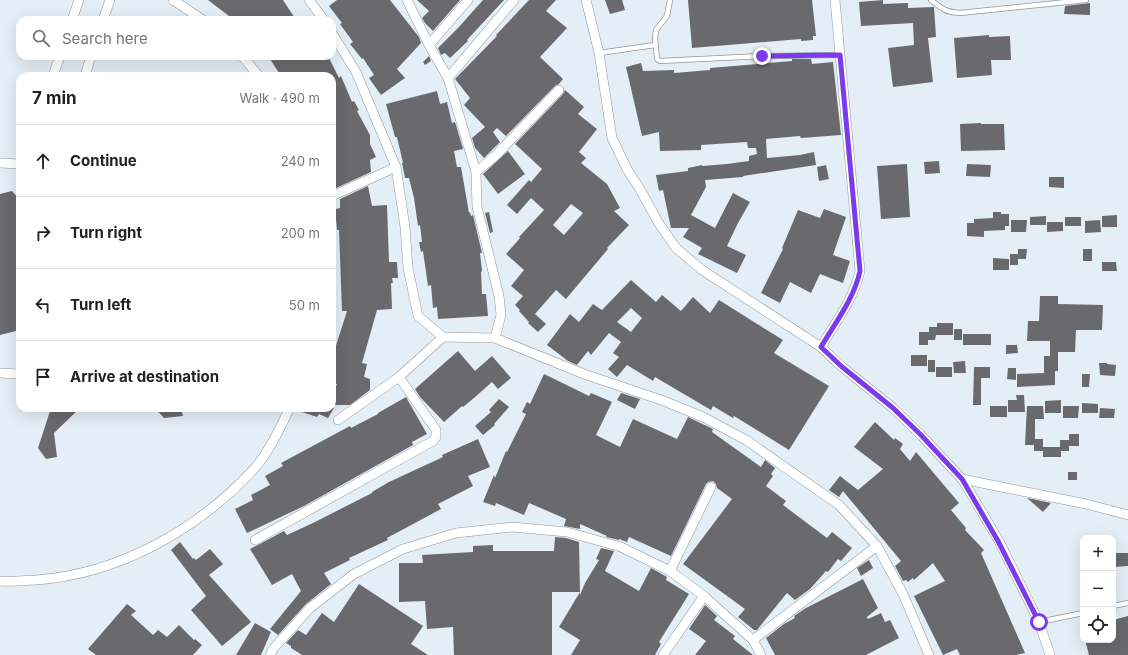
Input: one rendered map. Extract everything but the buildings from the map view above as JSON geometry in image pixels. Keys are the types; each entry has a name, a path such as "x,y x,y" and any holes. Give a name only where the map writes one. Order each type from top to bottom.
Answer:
{"street":[{"path":"73,16 79,0"},
{"path":"104,16 110,0"},
{"path":"173,0 197,16"},
{"path":"309,0 321,16"},
{"path":"407,0 429,45 448,78 476,172 478,207 499,296 501,315 495,338"},
{"path":"429,45 468,0"},
{"path":"448,78 514,0"},
{"path":"586,0 599,53 612,138 627,169 658,222 676,248 702,270 821,347 841,366 893,408 920,434 962,479 998,541 1039,622 1050,655"},
{"path":"821,347 852,295 858,281 860,271 835,0"},
{"path":"336,40 356,72 396,167 405,227 408,268 418,316 443,337 495,338 584,374 664,401 703,417 746,440 839,505 876,546 903,594 929,655"},
{"path":"54,72 59,60"},
{"path":"86,72 91,60"},
{"path":"245,60 256,72"},
{"path":"476,172 495,156 559,90"},
{"path":"0,163 16,164"},
{"path":"336,194 396,167"},
{"path":"338,420 399,377 443,337"},
{"path":"0,373 16,374"},
{"path":"255,540 433,441 436,436 436,430 399,377"},
{"path":"0,581 9,582 58,578 103,568 149,549 187,526 223,499 254,470 274,440 288,412"},
{"path":"962,479 1086,504 1128,515"},
{"path":"670,572 711,487"},
{"path":"270,655 273,649 310,608 354,574 403,549 456,533 512,527 567,532 620,547 670,572 704,596 753,640 761,655"},
{"path":"753,640 876,546"},
{"path":"663,655 704,596"}],"lane":[{"path":"670,0 667,16 656,30 655,45 657,59 660,61 762,56 840,55"},
{"path":"931,0 943,9 950,12 1086,0"},
{"path":"599,53 655,45"},
{"path":"1116,605 1128,603"},
{"path":"1039,622 1080,614"}],"shaded area":[{"path":"0,0 1128,0 1128,655 0,655"}],"route":[{"path":"762,56 840,55 860,271 858,281 852,295 821,347 841,366 893,408 920,434 962,479 998,541 1039,622"}]}
